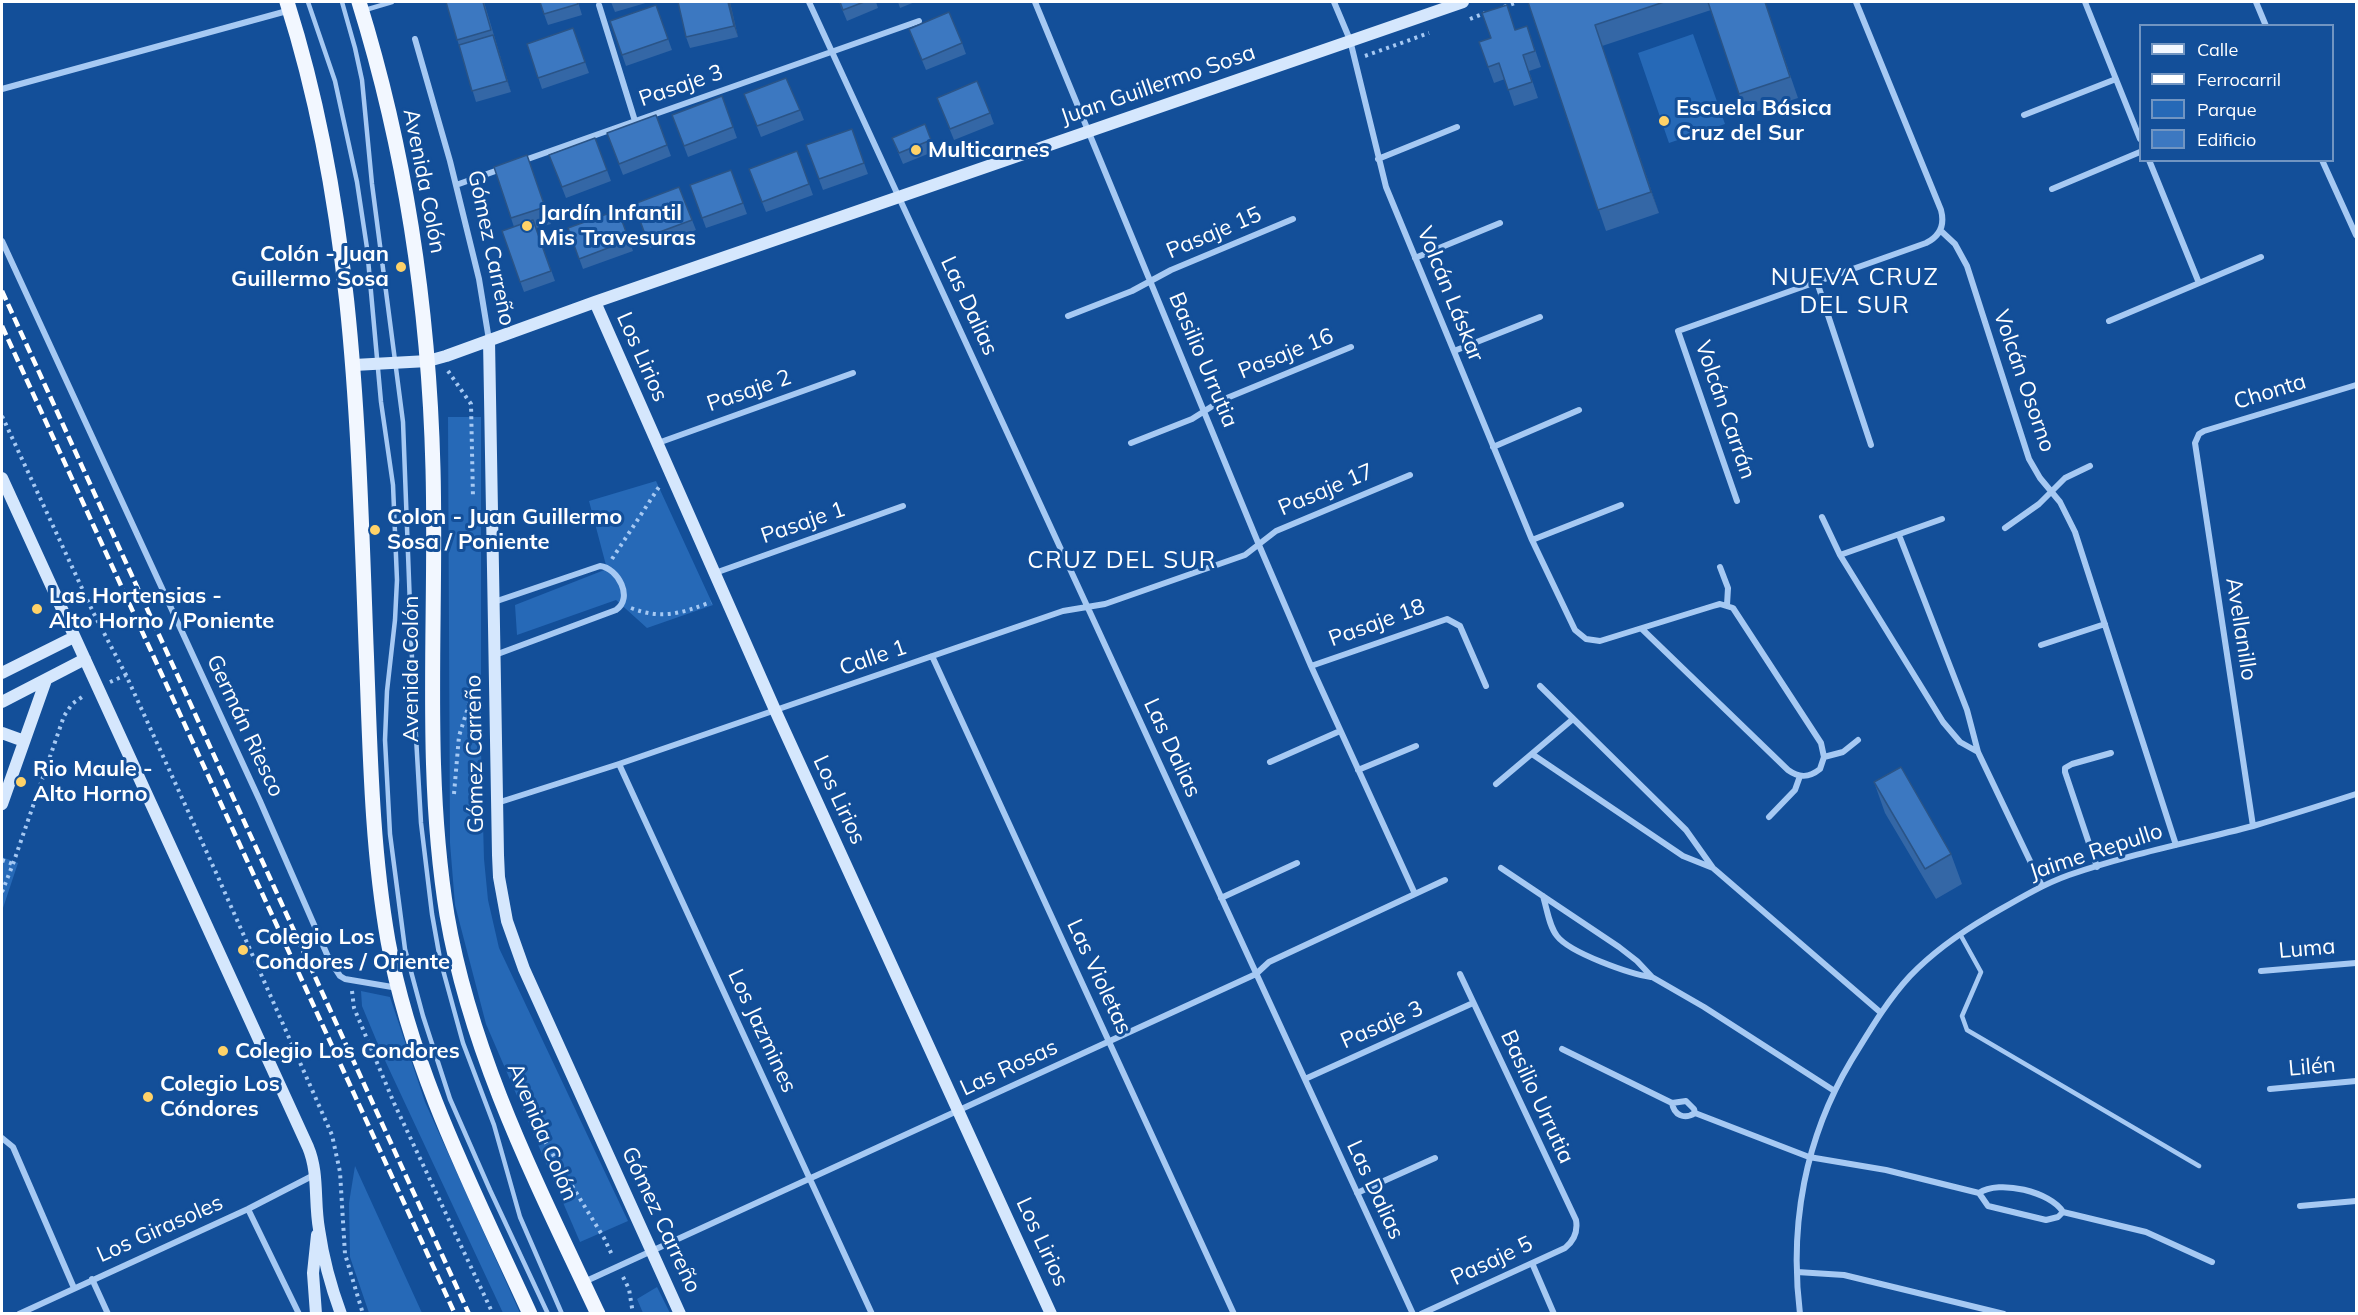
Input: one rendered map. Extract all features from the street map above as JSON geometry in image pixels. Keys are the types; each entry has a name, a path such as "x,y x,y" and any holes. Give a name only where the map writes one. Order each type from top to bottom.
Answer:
{"main road":[{"name":"Avenida Colón","path":"289,6 308,71 335,203 350,316 375,839 388,941 398,988 413,1040 435,1101 530,1314"},
{"name":"Avenida Colón","path":"361,6 386,101 409,206 428,361 433,469 435,812 448,917 465,993 489,1068 598,1314"}],"street":[{"name":"Las Dalias","path":"809,2 1413,1314"},
{"name":"Basilio Urrutia","path":"1035,2 1259,544 1311,666 1415,894"},
{"name":"Volcán Láskar","path":"1334,2 1350,40 1386,187 1556,593 1575,630 1586,639 1600,641 1642,629"},
{"name":"Juan Guillermo Sosa","path":"354,364 428,361 1462,2"},
{"path":"1856,2 1941,210 1942,224 1940,230 1926,243 1816,282 1871,445"},
{"path":"2085,2 2139,136"},
{"path":"2256,2 2265,24"},
{"path":"598,5 635,121"},
{"path":"2,89 289,6"},
{"name":"Pasaje 3","path":"456,184 919,21"},
{"name":"Gómez Carreño","path":"415,39 450,161 482,288 489,340 496,803 499,877 507,921 514,946 680,1314"},
{"path":"2024,115 2116,79"},
{"path":"1378,159 1457,127"},
{"path":"2052,189 2139,152"},
{"path":"2150,162 2199,283"},
{"path":"2323,162 2356,236"},
{"name":"Pasaje 15","path":"1068,316 1132,291 1293,219"},
{"path":"1415,258 1500,223"},
{"name":"Volcán Osorno","path":"1940,230 1955,244 1962,255 2029,459 2040,478 2067,513 2075,532 2176,845"},
{"name":"Germán Riesco","path":"2,241 260,801 328,959 340,975 356,982 398,988"},
{"path":"2109,321 2261,257"},
{"name":"Volcán Carrán","path":"1737,501 1678,331 1816,282"},
{"name":"Los Lirios","path":"595,302 775,710 1051,1314"},
{"path":"1454,351 1540,317"},
{"name":"Pasaje 16","path":"1131,443 1192,419 1222,400 1351,347"},
{"name":"Pasaje 2","path":"657,443 854,374"},
{"name":"Chonta","path":"2197,438 2204,431 2356,386"},
{"path":"1493,447 1579,410"},
{"name":"Avellanillo","path":"2197,438 2196,449 2253,826"},
{"path":"2005,528 2039,504 2065,478 2090,466"},
{"name":"Pasaje 17","path":"1259,544 1275,531 1410,475"},
{"path":"2,478 308,1147 315,1174 319,1228 332,1287 341,1314"},
{"path":"1532,540 1622,505"},
{"name":"Pasaje 1","path":"714,573 903,506"},
{"path":"1822,517 1840,555 1951,734 1978,752"},
{"path":"1840,555 1942,519"},
{"path":"1899,534 1968,710 1978,752 2042,886"},
{"name":"Calle 1","path":"496,803 619,764 1063,611 1105,604 1245,555 1259,544"},
{"path":"494,602 595,567 606,567 615,573 624,597 622,604 616,610 495,655"},
{"path":"1720,567 1728,588 1728,605"},
{"path":"1728,605 1737,613 1821,743 1824,757 1822,766 1816,772 1800,776 1788,770 1642,629 1713,606 1728,605"},
{"name":"Pasaje 18","path":"1311,666 1447,619 1460,626 1486,686"},
{"path":"2041,645 2104,624"},
{"path":"2,673 74,637"},
{"name":"Las Violetas","path":"932,656 1234,1314"},
{"path":"2,702 85,659"},
{"path":"2,804 46,680"},
{"path":"1540,686 1686,830 1713,868 1880,1012"},
{"path":"1496,784 1573,719"},
{"path":"1270,762 1340,731"},
{"path":"2,733 24,741"},
{"path":"1824,757 1843,752 1858,740"},
{"path":"1358,770 1416,746"},
{"path":"2097,867 2065,768 2111,753"},
{"path":"1532,754 1676,851 1697,863 1713,868"},
{"name":"Los Jazmines","path":"619,764 872,1314"},
{"path":"1768,817 1795,790 1800,776"},
{"name":"Jaime Repullo","path":"1800,1314 1797,1272 1800,1198 1809,1156 1833,1090 1880,1012 1909,976 1942,946 2042,886 2097,867 2253,826 2356,794"},
{"path":"1221,898 1297,863"},
{"path":"1501,868 1629,954 1652,977"},
{"name":"Las Rosas","path":"584,1283 1256,974 1269,962 1445,880"},
{"path":"1543,896 1554,931 1563,943 1619,969 1652,977 1697,1002 1833,1090"},
{"name":"Luma","path":"2261,971 2356,963"},
{"name":"Basilio Urrutia","path":"1460,974 1576,1220 1575,1236"},
{"name":"Pasaje 3","path":"1305,1079 1473,1003"},
{"path":"1562,1049 1672,1103 1686,1101 1695,1113"},
{"name":"Lilén","path":"2270,1089 2356,1081"},
{"path":"1672,1103 1672,1108 1680,1116 1685,1117 1695,1113 1809,1156 1886,1170 1979,1193 1988,1206 2041,1219 2052,1219 2063,1212"},
{"path":"2,1138 13,1147 74,1288"},
{"path":"1357,1193 1435,1158"},
{"name":"Los Girasoles","path":"19,1314 248,1209 315,1174"},
{"path":"1979,1193 1989,1187 2001,1186 2045,1196 2056,1202 2063,1212 2146,1232 2212,1262"},
{"path":"2300,1206 2356,1201"},
{"path":"248,1209 299,1314"},
{"path":"316,1314 314,1259 319,1228"},
{"name":"Pasaje 5","path":"1421,1314 1565,1248 1575,1236"},
{"path":"1532,1263 1554,1314"},
{"path":"1797,1272 1844,1275 2002,1313"},
{"path":"92,1279 108,1314"}],"lane":[{"path":"308,2 335,81 351,149 367,248 393,485 396,580 395,620 386,711 388,796 393,869 405,949 423,1016 450,1099 548,1314"},
{"path":"342,2 356,48 362,80 372,184 404,422 413,685 422,834 432,914 443,969 463,1043 494,1125 520,1217 561,1314"},
{"path":"361,6 392,2"},
{"path":"1960,934 1980,972 1962,1016 1967,1030 2199,1166"}],"path":[{"path":"2,416 93,612 126,675 332,1135 340,1172 345,1254 363,1314"},
{"path":"606,567 670,471"},
{"path":"622,604 651,613 674,615 726,597"},
{"path":"2,892 68,708 82,697 126,675"},
{"path":"2,860 13,864"},
{"path":"356,982 352,1000 356,1014 394,1103 493,1314"}],"green space":[{"path":"1693,34 1725,124 1669,143 1638,53"},
{"path":"448,417 481,417 481,749 484,859 488,900 499,948 628,1221 580,1242 486,1024 455,905 450,843"},
{"path":"656,481 713,605 647,628 616,600 517,635 515,605 607,569 589,501"},
{"path":"2,857 18,863 2,911"},
{"path":"361,991 390,997 425,1102 520,1313 503,1313 382,1054 362,1006"},
{"path":"355,1166 422,1313 369,1313 350,1257 349,1203"},
{"path":"657,1287 670,1313 643,1313 637,1299"}],"building":[{"path":"446,2 483,2 491,30 457,40"},
{"path":"540,2 577,2 578,4 544,14"},
{"path":"678,2 728,2 734,26 686,37"},
{"path":"840,2 864,2 843,10"},
{"path":"1528,2 1664,2 1595,25 1651,192 1598,210"},
{"path":"1708,2 1765,2 1790,77 1739,94"},
{"path":"656,5 668,39 622,55 610,21"},
{"path":"1507,5 1515,30 1527,26 1535,51 1523,55 1532,82 1508,90 1499,63 1488,67 1479,42 1491,38 1482,13"},
{"path":"949,12 962,43 922,60 909,29"},
{"path":"573,28 585,62 538,78 527,44"},
{"path":"493,35 507,81 472,91 459,45"},
{"path":"786,78 800,110 757,126 744,94"},
{"path":"977,81 990,113 950,129 937,98"},
{"path":"722,96 733,127 684,146 672,115"},
{"path":"656,115 667,145 619,164 607,133"},
{"path":"925,124 931,140 899,153 892,138"},
{"path":"852,129 864,163 819,179 806,145"},
{"path":"595,138 607,170 562,187 549,155"},
{"path":"797,151 809,184 762,202 749,169"},
{"path":"527,155 545,207 511,218 494,167"},
{"path":"731,170 743,203 702,218 690,185"},
{"path":"679,187 692,220 646,237 634,204"},
{"path":"618,210 629,240 579,259 568,228"},
{"path":"533,220 551,271 520,282 502,231"},
{"path":"1901,767 1951,854 1925,869 1874,782"}],"railway":[{"path":"2,291 469,1314"},
{"path":"2,326 455,1314"}],"place":[{"name":"Escuela Básica Cruz del Sur","path":"1664,121"},
{"name":"Multicarnes","path":"916,150"},
{"name":"Jardín Infantil Mis Travesuras","path":"527,226"},
{"name":"Colón - Juan Guillermo Sosa","path":"401,267"},
{"name":"Colon - Juan Guillermo Sosa / Poniente","path":"375,530"},
{"name":"Las Hortensias - Alto Horno / Poniente","path":"37,609"},
{"name":"Rio Maule - Alto Horno","path":"21,782"},
{"name":"Colegio Los Condores / Oriente","path":"243,950"},
{"name":"Colegio Los Condores","path":"223,1051"},
{"name":"Colegio Los Cóndores","path":"148,1097"}],"district":[{"name":"NUEVA CRUZ DEL SUR","path":"1855,292"},
{"name":"CRUZ DEL SUR","path":"1122,561"}]}
